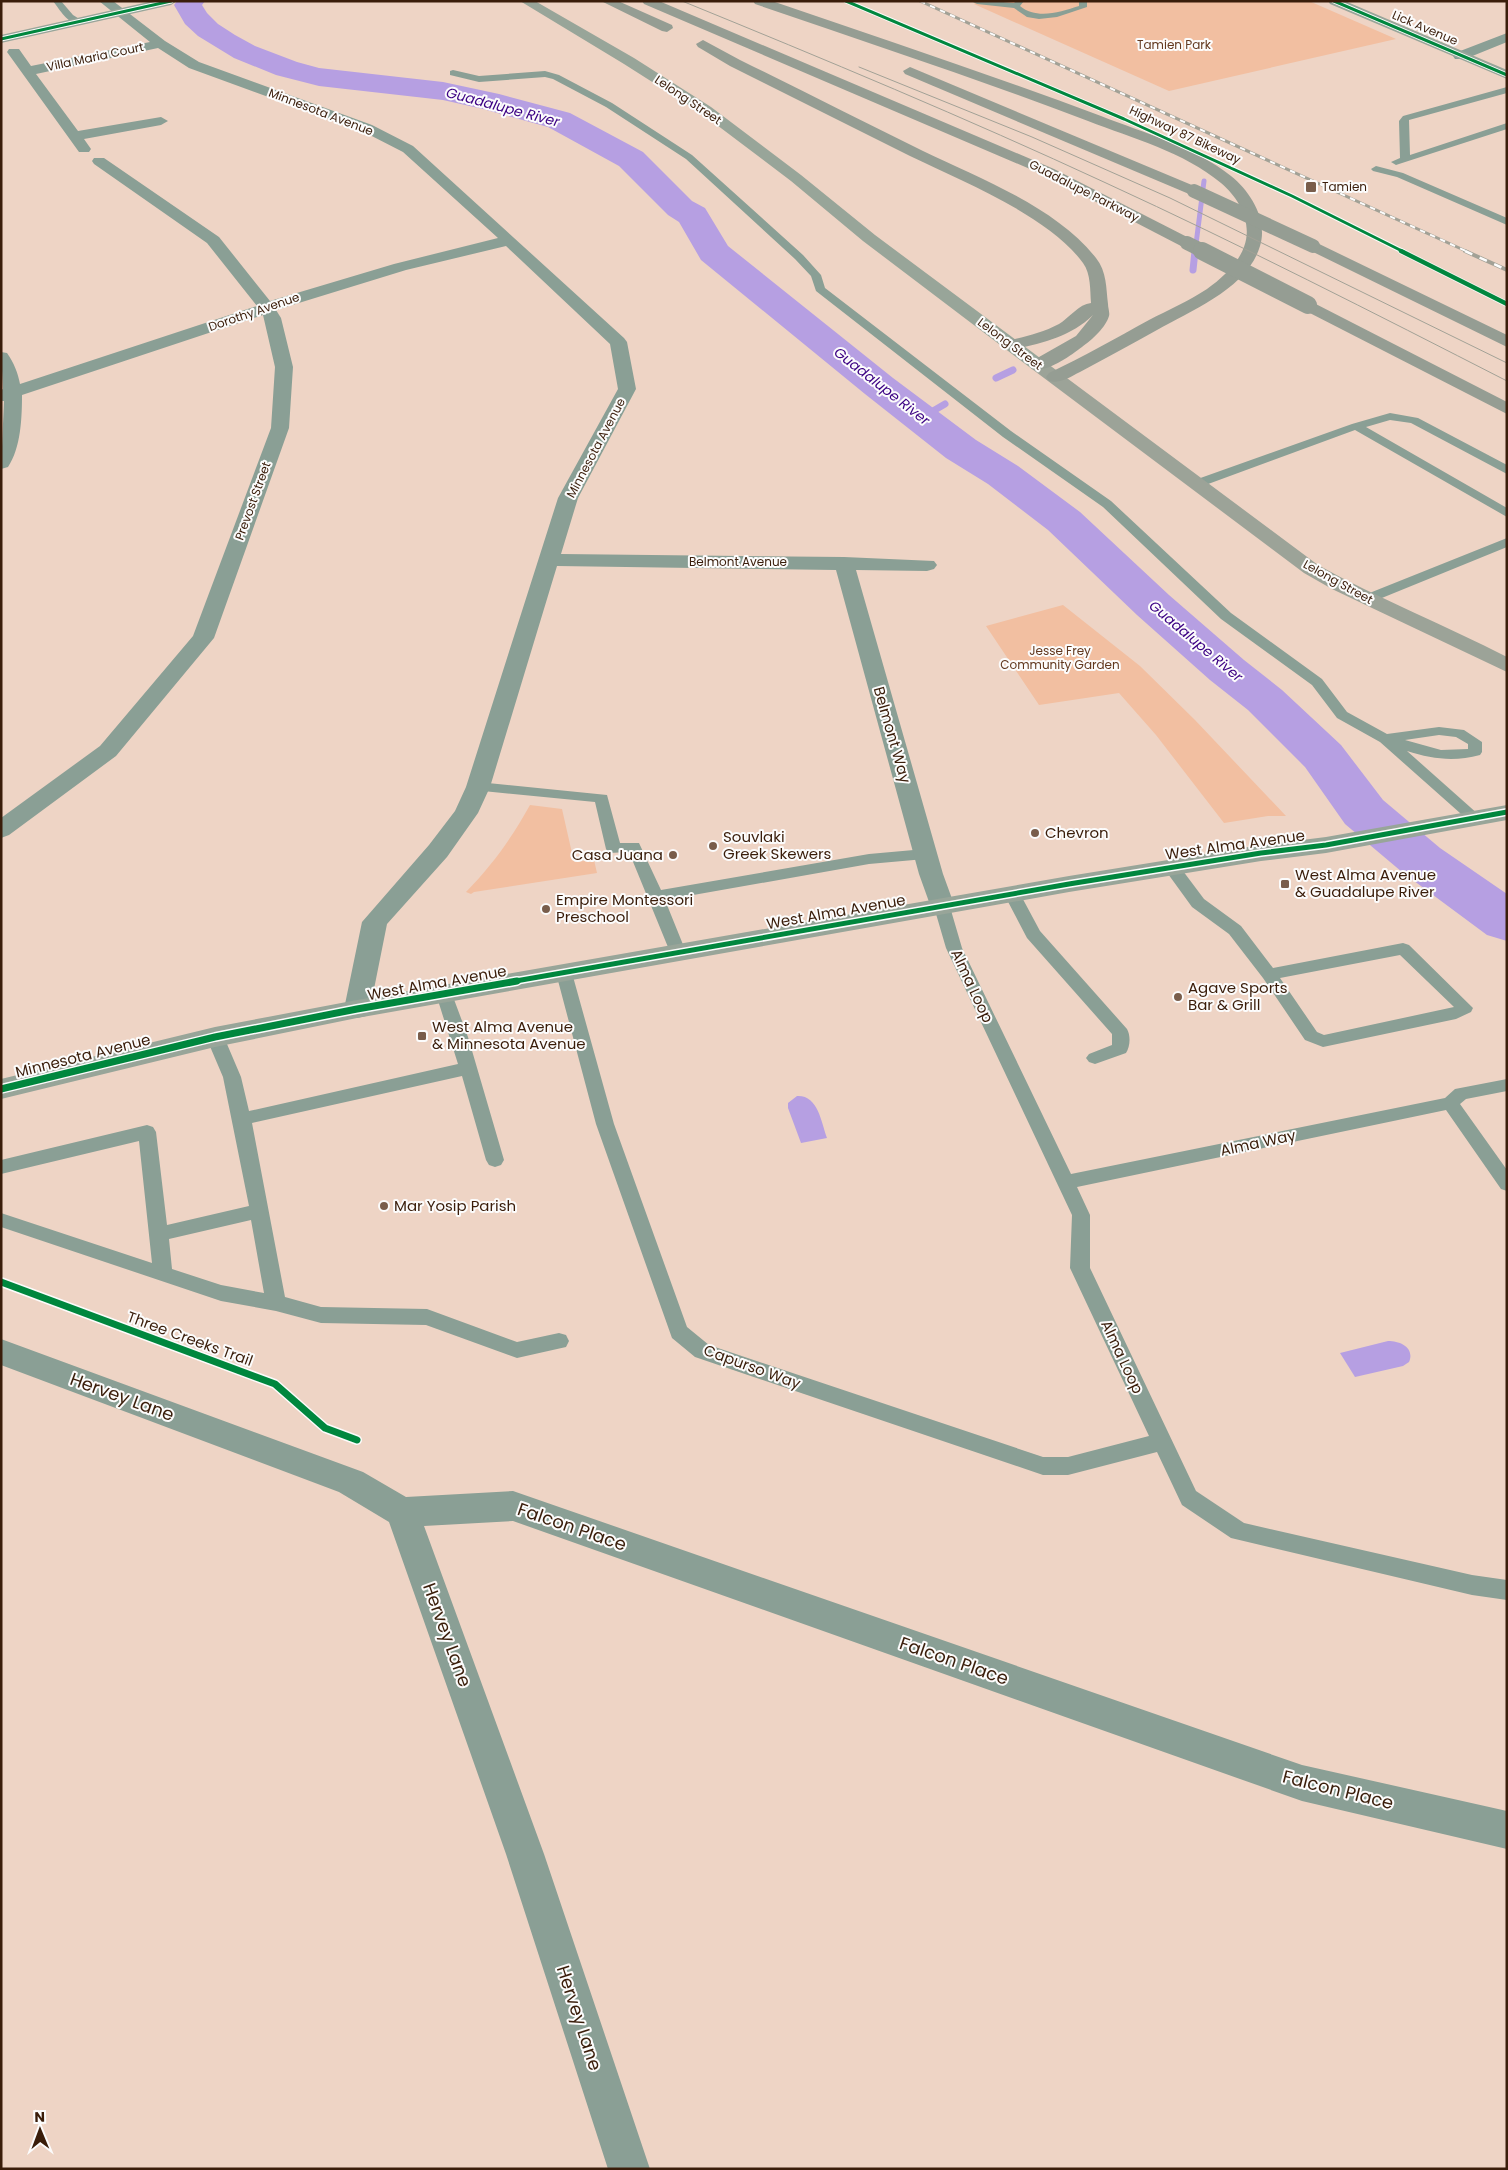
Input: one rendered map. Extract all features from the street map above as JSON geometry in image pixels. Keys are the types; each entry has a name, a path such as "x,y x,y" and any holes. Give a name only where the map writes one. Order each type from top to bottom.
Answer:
{"highway":[{"path":"606,1 677,32"},
{"name":"Guadalupe Parkway","path":"648,1 1049,172 1507,408"},
{"path":"742,1 860,50"},
{"path":"759,1 1063,106 1202,164 1235,188 1252,214 1254,231 1252,250 1244,265 1231,279 1212,293 1055,377"},
{"path":"840,100 699,42 735,64 944,167 1046,222 1066,236 1090,261 1098,280 1098,300 1101,315 1093,330 1077,344 1038,365"},
{"path":"896,65 1194,191 1313,246 1507,342"},
{"path":"923,134 1109,204"},
{"path":"1012,345 1051,335 1068,328 1098,300"}],"main road":[{"path":"1,39 171,1"},
{"name":"Lelong Street","path":"526,1 629,61 706,110 796,178 869,238 1311,569 1367,599 1455,639 1507,666"},
{"name":"Lick Avenue","path":"1334,1 1507,75"},
{"name":"West Alma Avenue","path":"170,1048 215,1037 357,1009 678,952 1012,894 1326,845 1507,812"},
{"name":"Minnesota Avenue","path":"1,1089 170,1048"}],"street":[{"name":"Minnesota Avenue","path":"105,1 160,44 194,65 367,128 408,149 618,342 627,389 568,498 478,787 466,813 438,851 375,922 357,1009"},
{"path":"1460,56 1507,38"},
{"name":"Villa Maria Court","path":"29,71 160,44"},
{"name":"Villa Maria Court","path":"14,52 92,155"},
{"path":"76,136 161,121"},
{"name":"Prevost Street","path":"1,830 108,751 203,638 280,428 284,367 273,318 267,308 249,282 213,240 92,155"},
{"name":"Dorothy Avenue","path":"6,394 400,266 509,240"},
{"path":"1,358 10,380 6,394 12,420 1,463"},
{"name":"Belmont Avenue","path":"550,560 927,565"},
{"name":"Belmont Way","path":"844,563 925,854 942,906"},
{"name":"Hervey Lane","path":"1,1352 351,1482 402,1512 525,1854 629,2169"},
{"name":"Falcon Place","path":"402,1512 513,1506 1302,1783 1507,1830"}],"lane":[{"path":"57,1 70,17 78,22"},
{"path":"977,2 1018,4 1020,10 1029,14 1050,16 1083,7 1083,1"},
{"path":"452,73 479,79 533,74 556,77 610,105 689,157 799,257 816,275 820,289 1007,434 1106,504 1226,616 1317,682 1342,715 1385,739 1438,754 1462,757 1475,752 1475,742 1459,733 1439,732 1385,739"},
{"path":"1405,159 1404,121 1406,118 1507,90"},
{"path":"1507,126 1376,169 1400,175 1507,222"},
{"path":"1196,484 1356,426 1390,416 1414,420 1507,470"},
{"path":"1356,426 1507,512"},
{"path":"1367,599 1507,542"},
{"path":"1385,739 1467,819"},
{"path":"478,787 602,798 614,849 634,847 678,952"},
{"path":"656,896 869,859 925,854"},
{"path":"1171,868 1198,903 1235,930 1269,974 1311,1036 1323,1041 1456,1013 1465,1008 1403,949 1269,974"},
{"path":"1012,894 1033,934 1121,1033 1120,1049 1095,1058"},
{"name":"Alma Loop","path":"942,906 954,948 1081,1215 1080,1268 1189,1498 1239,1531 1472,1585 1507,1590"},
{"name":"Capurso Way","path":"564,973 605,1124 678,1332 702,1351 1044,1466 1068,1466 1162,1442"},
{"path":"444,994 495,1160"},
{"path":"215,1037 232,1077 242,1119 276,1303"},
{"path":"242,1119 468,1068"},
{"name":"Alma Way","path":"1065,1182 1450,1103 1461,1094 1507,1085"},
{"path":"1450,1103 1507,1184"},
{"path":"1,1167 147,1132 163,1274"},
{"path":"158,1234 259,1211"},
{"path":"1,1220 221,1293 276,1303 321,1315 427,1317 517,1350 559,1341"}],"green space":[{"name":"Tamien Park","path":"977,1 1309,1 1396,39 1169,91 974,4"},
{"name":"Jesse Frey Community Garden","path":"1063,605 1140,666 1195,720 1286,816 1268,816 1224,823 1156,735 1119,693 1039,705 986,626"},
{"path":"530,805 562,809 574,862 594,860 597,873 471,894 466,892 501,851"}],"shaded area":[{"path":"797,1096 804,1097 814,1104 818,1110 827,1138 801,1143 788,1108 788,1103"},
{"path":"1388,1341 1398,1342 1406,1346 1410,1353 1409,1362 1403,1366 1355,1377 1340,1353"}],"waterway":[{"name":"Guadalupe River","path":"191,1 188,5 195,18 208,30 245,52 266,61 319,77 443,91 559,120 631,159 680,208 693,215 714,252 879,386 961,449 1003,475 1064,521 1153,605 1227,670 1265,700 1323,756 1364,812 1421,860 1507,922"},
{"path":"1195,252 1204,181"},
{"path":"1193,270 1195,251"},
{"path":"996,378 1013,370"},
{"path":"921,418 945,404"}],"tram line":[{"path":"682,1 895,89 1106,183 1257,255 1507,381"},
{"path":"859,67 1032,137 1170,198 1507,363"}],"railway":[{"path":"920,1 1468,252"},
{"path":"1465,251 1507,270"}],"cycle path":[{"path":"1,39 171,1"},
{"name":"Highway 87 Bikeway","path":"846,1 1124,119 1292,196 1507,304"},
{"path":"1334,1 1507,75"},
{"path":"1,1089 215,1037 357,1009 1069,884 1261,853 1326,845 1507,812"},
{"name":"Three Creeks Trail","path":"1,1282 275,1384 325,1428 357,1440"}],"place":[{"name":"Tamien","path":"1311,187"},
{"name":"Chevron","path":"1035,833"},
{"name":"Souvlaki Greek Skewers","path":"713,846"},
{"name":"Casa Juana","path":"673,855"},
{"name":"West Alma Avenue & Guadalupe River","path":"1285,884"},
{"name":"Empire Montessori Preschool","path":"546,909"},
{"name":"Agave Sports Bar & Grill","path":"1178,997"},
{"name":"West Alma Avenue & Minnesota Avenue","path":"422,1036"},
{"name":"Mar Yosip Parish","path":"384,1206"}]}
